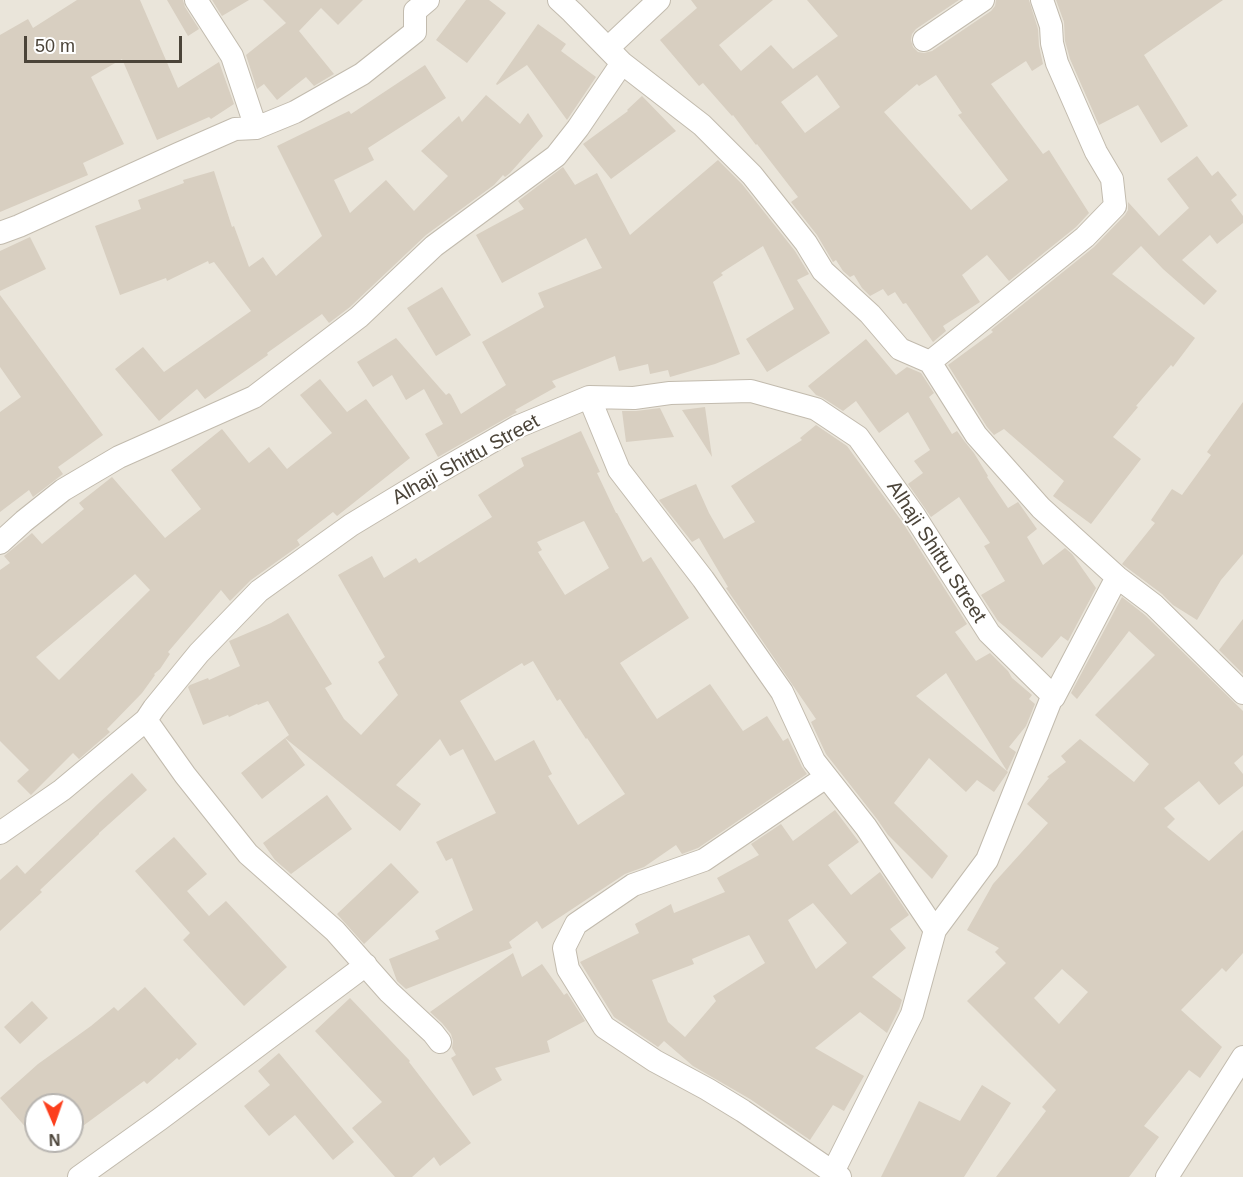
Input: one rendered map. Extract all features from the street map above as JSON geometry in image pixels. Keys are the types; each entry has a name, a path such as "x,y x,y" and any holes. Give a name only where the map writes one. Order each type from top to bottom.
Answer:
{"street":[{"path":"196,0 232,56 256,128"},
{"path":"559,0 615,56 702,125 752,175 806,243 823,271 870,315 900,349 930,362 976,435 1041,508 1117,577 1154,605 1243,693"},
{"path":"0,543 63,490 119,457 254,397 359,317 434,246 556,156 578,128 615,56 659,0"},
{"path":"924,40 983,0"},
{"path":"930,362 1085,237 1115,206 1112,179 1096,152 1057,63 1051,26 1041,0"},
{"path":"0,233 235,129 256,128 295,112 362,74 415,32 415,4"},
{"name":"Alhaji Shittu Street","path":"0,833 62,790 146,720 199,653 259,591 351,525 437,473 517,427 589,397 634,398 670,393 751,392 816,409 858,437 914,515 989,633 1054,697"},
{"path":"589,397 619,470 703,579 782,692 814,761 866,827 935,930"},
{"path":"826,777 704,860 633,885 576,924 564,948 568,969 604,1027 655,1061 707,1089 837,1175 912,1014 935,930 987,860 1052,697 1117,577"},
{"path":"146,720 185,775 248,854 335,931 389,992 440,1042"},
{"path":"79,1177 366,965"},
{"path":"1167,1177 1243,1057"}],"shaded area":[{"path":"0,0 1243,0 1243,1177 0,1177"}],"building":[{"path":"77,0 140,0 178,88 219,62 234,104 211,119 209,117 157,140 122,59 91,77 124,144 83,163 88,175 0,212 0,35 28,19 33,28"},
{"path":"167,0 183,0 199,29 188,36"},
{"path":"212,0 249,0 222,16"},
{"path":"263,0 363,0 338,25 321,8 299,31 334,74 314,86 306,77 277,100 264,84 257,89 246,55 286,23"},
{"path":"466,0 489,0 506,13 467,63 436,40"},
{"path":"691,0 773,0 719,45 741,71 771,45 793,69 838,36 807,0 959,0 912,34 913,47 918,52 924,53 932,51 991,11 996,0 1029,0 1038,29 1043,64 1032,71 1026,61 991,84 1043,154 1049,150 1089,213 1076,227 1009,281 987,255 962,275 980,302 943,326 946,331 933,342 906,303 903,304 895,292 888,296 883,289 870,296 854,275 850,277 836,260 833,262 817,235 791,202 798,197 757,144 703,83 699,86 660,40 697,8","holes":["817,75 840,107 805,133 781,102","936,75 962,113 958,115 1008,180 971,210 884,112 917,84 919,86"]},
{"path":"1056,0 1223,0 1144,55 1188,126 1161,143 1138,105 1099,125 1070,59 1065,41 1064,22"},
{"path":"538,24 566,44 561,51 596,77 567,120 527,65 496,84"},
{"path":"425,65 446,98 368,148 374,160 334,180 350,213 386,180 414,211 448,176 421,151 459,116 462,122 486,95 520,124 528,113 543,136 510,173 505,177 503,175 494,185 426,235 350,307 329,323 322,314 205,399 197,389 159,421 115,369 143,347 164,372 251,311 214,262 209,264 208,261 167,281 166,278 120,295 95,226 141,209 138,200 184,183 183,180 214,171 232,227 234,226 249,267 263,257 276,276 322,236 277,146 349,111 351,114"},
{"path":"642,96 676,131 611,179 583,144 628,111"},
{"path":"1197,156 1212,176 1218,171 1237,195 1231,200 1243,216 1243,223 1217,244 1210,235 1182,260 1217,291 1204,305 1141,246 1112,274 1195,338 1173,367 1171,365 1136,406 1138,407 1113,437 1141,459 1091,524 1053,496 1064,481 1004,429 994,435 948,365 993,332 991,330 1094,247 1125,215 1128,202 1159,236 1189,208 1167,179"},
{"path":"718,160 742,184 795,251 809,274 797,280 830,333 767,372 746,339 794,309 763,246 721,273 723,275 713,282 740,354 670,377 668,370 650,374 648,364 619,371 615,356 552,381 556,387 438,457 425,434 443,424 424,389 406,400 392,375 373,387 357,362 396,338 446,395 449,393 451,395 461,414 506,385 482,342 544,307 538,293 602,268 586,238 502,283 476,235 524,209 518,201 563,167 575,185 597,173 630,235"},
{"path":"30,237 46,269 0,291 0,251"},
{"path":"442,287 471,335 436,356 407,308"},
{"path":"0,295 103,435 58,467 63,474 33,497 29,490 0,512 0,412 21,397 0,367"},
{"path":"866,339 896,375 907,367 921,373 934,393 929,397 952,434 957,431 974,453 1008,508 1018,502 1037,529 1027,537 1043,565 1065,548 1072,554 1096,588 1068,641 1061,636 1042,658 998,621 981,595 1005,581 984,546 990,543 959,497 931,517 908,484 923,473 914,461 930,450 908,412 879,433 856,401 843,411 816,395 808,386"},
{"path":"320,379 347,412 366,399 410,458 337,516 333,512 297,540 300,545 251,580 230,601 221,590 168,652 170,654 142,693 107,729 110,732 79,759 73,753 31,795 17,781 29,770 0,741 0,570 10,563 4,556 32,533 42,544 84,509 79,503 112,477 165,538 201,509 171,470 222,429 249,463 269,447 287,469 332,433 300,395","holes":["135,574 150,590 59,680 36,657"]},
{"path":"1243,402 1243,554 1221,580 1197,620 1173,605 1122,564 1155,523 1151,520 1172,489 1182,495 1211,455 1207,452"},
{"path":"705,407 712,457 682,410"},
{"path":"660,408 674,437 626,442 622,411"},
{"path":"816,425 847,446 903,523 967,624 955,632 976,661 990,653 1012,678 1032,695 1029,699 1035,704 1026,726 1009,747 1016,752 1007,771 946,673 916,696 1008,772 994,792 977,780 966,792 929,758 894,803 948,856 932,879 888,835 826,754 811,722 816,719 726,588 728,587 699,538 692,542 659,500 696,484 724,539 755,522 731,486 802,440 800,438"},
{"path":"581,431 600,472 597,473 643,562 651,557 689,618 620,663 657,719 710,684 743,731 767,716 783,741 788,738 807,774 698,848 682,854 676,845 644,867 625,874 542,929 537,921 509,942 512,948 406,989 397,981 389,959 439,939 435,931 473,910 452,858 446,861 436,842 496,813 463,749 450,756 440,739 396,785 421,804 400,831 285,738 289,735 268,701 203,725 188,687 240,666 229,641 288,613 332,684 325,688 344,719 361,735 398,695 378,662 385,657 338,575 372,556 384,578 416,558 419,563 492,517 478,495 524,466 521,458","holes":["584,521 609,568 565,595 538,552 542,550 537,542","533,661 557,701 560,699 625,794 578,825 548,776 552,774 534,740 495,761 460,701 522,663 524,666"]},
{"path":"1122,597 1145,615 1243,711 1243,755 1234,763 1243,774 1243,786 1219,805 1199,781 1164,808 1175,819 1167,827 1209,861 1243,830 1243,953 1226,972 1222,968 1181,1010 1222,1047 1200,1078 1189,1070 1144,1126 1159,1137 1129,1177 996,1177 1046,1111 1042,1107 1056,1090 967,1001 1006,963 995,952 999,948 967,930 993,884 1048,823 1027,804 1049,778 1047,777 1066,762 1061,756 1080,739 1134,782 1149,764 1095,715 1155,655 1129,631 1077,699 1071,693","holes":["1062,969 1088,992 1059,1024 1034,998"]},
{"path":"1243,619 1243,674 1219,650"},
{"path":"285,738 305,765 262,799 241,773"},
{"path":"132,773 147,790 99,833 40,890 42,892 0,931 0,880 17,865 25,874"},
{"path":"327,795 352,829 291,874 275,860 263,843"},
{"path":"835,810 859,842 828,865 851,895 880,872 909,915 890,929 906,948 872,977 902,1000 887,1033 860,1012 815,1048 864,1076 844,1111 833,1105 810,1140 750,1099 693,1066 664,1041 658,1047 614,1017 580,962 639,933 635,924 671,904 674,913 725,892 717,878 759,855 751,844 781,824 793,841","holes":["813,903 847,943 816,969 788,920","749,935 765,963 713,996 716,1001 685,1037 668,1022 652,980 694,964 692,959"]},
{"path":"174,837 207,874 187,891 209,916 226,901 287,967 244,1006 183,940 190,933 135,871"},
{"path":"391,863 419,892 364,944 337,914"},
{"path":"513,953 522,977 542,964 564,995 567,993 585,1021 547,1041 550,1052 495,1068 502,1080 473,1096 451,1058 456,1055 452,1048 451,1034 430,1012"},
{"path":"145,987 197,1044 147,1084 144,1081 84,1125 84,1093 24,1093 24,1125 0,1098 38,1064 114,1007 118,1011"},
{"path":"350,998 410,1061 471,1143 440,1166 434,1157 412,1177 395,1177 352,1128 382,1102 315,1031"},
{"path":"32,1001 48,1018 20,1044 4,1027"},
{"path":"279,1053 354,1142 333,1160 295,1115 269,1136 244,1106 270,1085 258,1071"},
{"path":"982,1085 1011,1103 964,1177 881,1177 919,1101 960,1121"}]}
